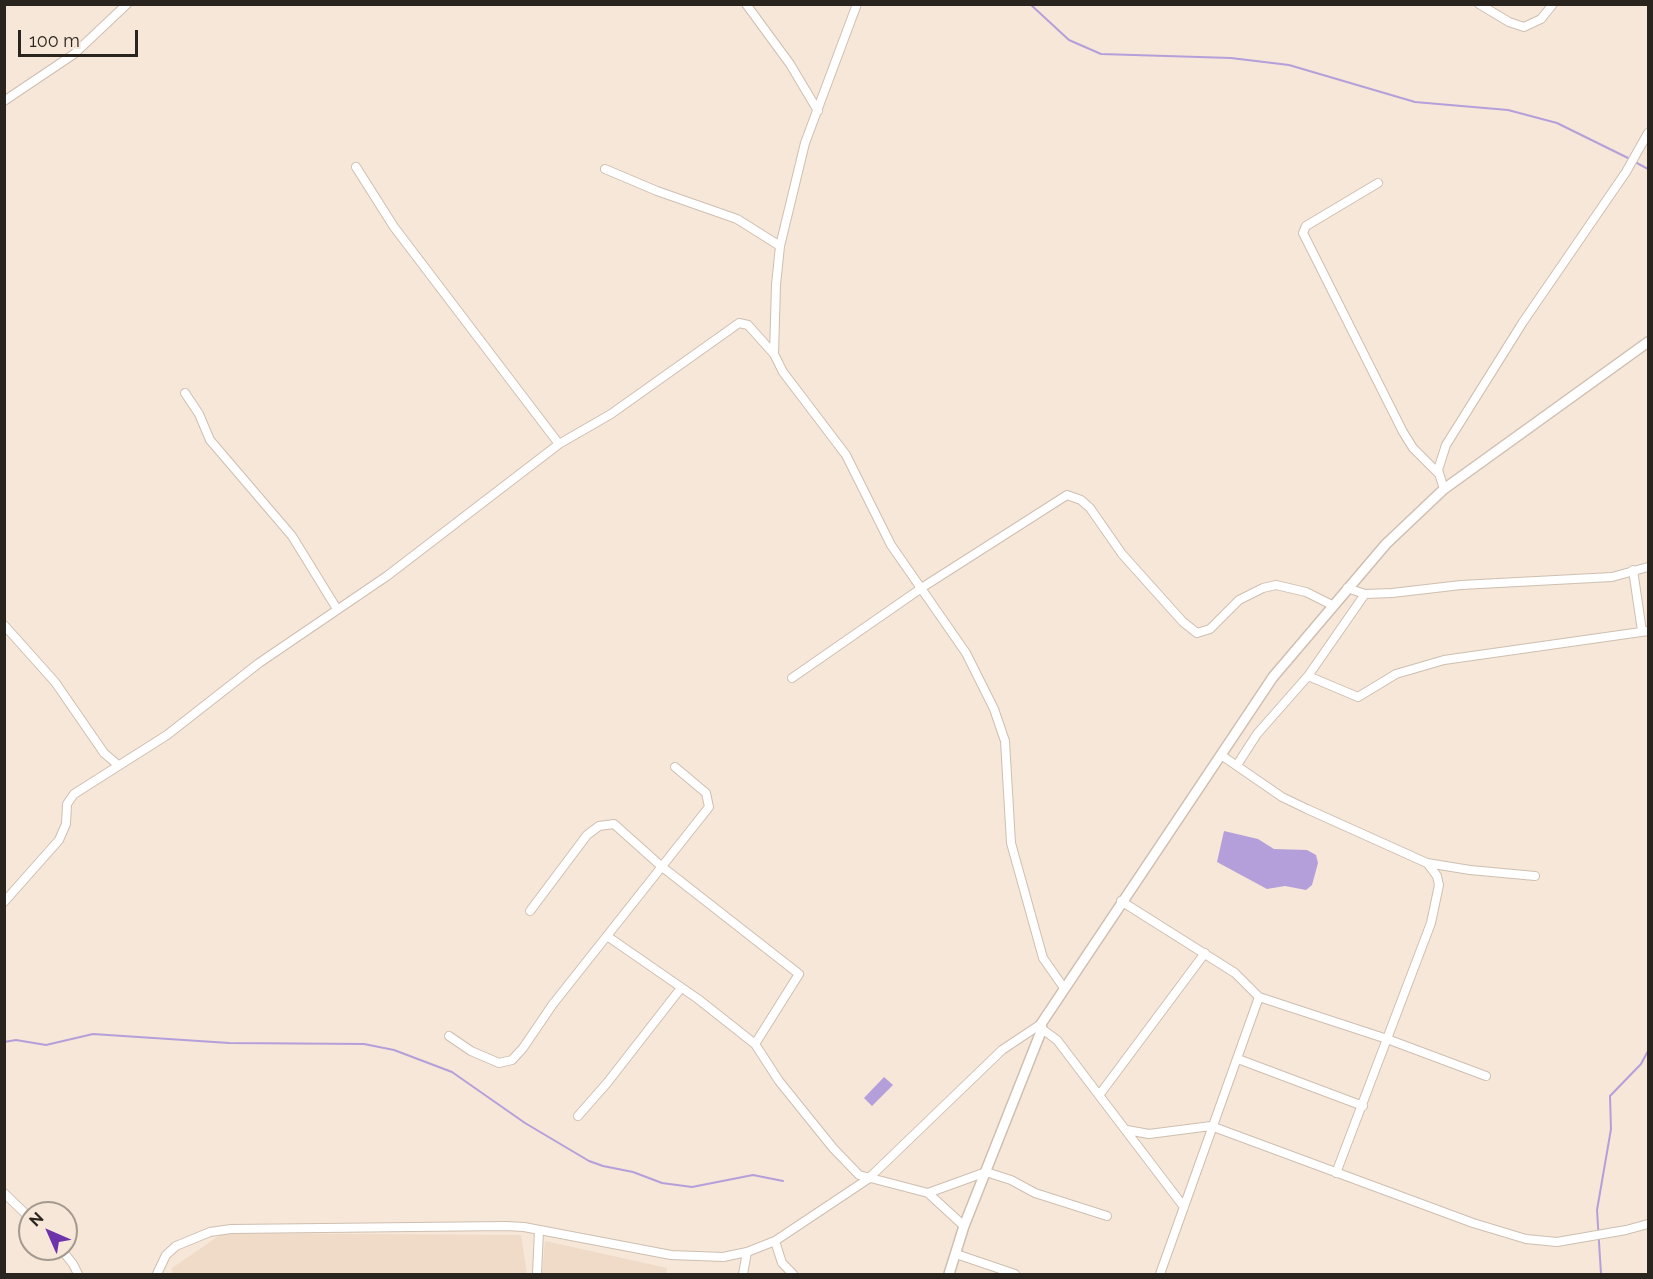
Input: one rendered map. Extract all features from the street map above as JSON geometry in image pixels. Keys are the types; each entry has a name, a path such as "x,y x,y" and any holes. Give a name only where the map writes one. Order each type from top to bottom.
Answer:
{"main road":[{"path":"949,1275 964,1226 1042,1026 1121,901 1273,677 1386,544 1444,489 1648,342"}],"street":[{"path":"4,101 74,54 127,4"},
{"path":"746,4 790,64 818,111"},
{"path":"774,354 780,246 805,143 857,4"},
{"path":"1479,4 1509,22 1524,27 1541,19 1553,4"},
{"path":"1438,473 1440,460 1452,435 1523,322 1626,172 1648,133"},
{"path":"356,167 394,227 559,444"},
{"path":"605,169 657,191 737,219 780,246"},
{"path":"1378,183 1306,226 1303,233 1403,432 1413,448 1438,473 1444,489"},
{"path":"4,902 59,840 66,824 67,804 70,797 167,735 260,663 482,505 559,444 610,414 740,322 748,325 774,354 783,372 846,455 891,545 923,587 966,653 1002,729 1006,752 1011,843 1040,951 1049,970 1064,988"},
{"path":"185,393 199,414 210,440 301,548 337,609"},
{"path":"792,678 923,587 1067,495 1081,500 1089,508 1122,554 1183,622 1197,633 1209,629 1239,600 1263,588 1276,585 1306,592 1332,605"},
{"path":"1347,588 1365,594 1612,576 1648,567"},
{"path":"1308,676 1358,698 1396,674 1417,666 1508,649 1646,631 1633,570"},
{"path":"1237,765 1257,734 1308,676 1365,594"},
{"path":"4,625 55,682 100,748 118,765"},
{"path":"1221,755 1282,797 1427,863 1464,870 1535,876"},
{"path":"449,1036 490,1060 499,1063 512,1060 661,866 697,824 709,802 706,793 675,767"},
{"path":"530,911 569,856 587,835 599,826 614,824 661,866 799,974 755,1044"},
{"path":"1336,1173 1431,923 1439,893 1437,876 1427,863"},
{"path":"1121,901 1240,976 1260,997 1388,1039 1486,1076"},
{"path":"608,936 755,1044 779,1081 853,1170 868,1179 928,1193 964,1226"},
{"path":"1100,1094 1205,953"},
{"path":"578,1116 607,1083 681,988"},
{"path":"1160,1275 1211,1126 1260,997"},
{"path":"157,1275 165,1255 176,1246 210,1232 231,1229 455,1224 524,1227 671,1255 723,1257 747,1251 775,1241 868,1179 1002,1050 1042,1026 1055,1037 1100,1094 1184,1207"},
{"path":"1238,1059 1363,1106"},
{"path":"1127,1130 1149,1134 1179,1128 1211,1126 1473,1223 1526,1239 1557,1242 1648,1224"},
{"path":"928,1193 986,1172 1011,1180 1035,1193 1107,1216"},
{"path":"4,1192 18,1206"},
{"path":"537,1275 539,1230"},
{"path":"775,1241 782,1263 793,1275"},
{"path":"743,1275 747,1251"},
{"path":"956,1254 1015,1275"},
{"path":"71,1261 78,1275"}],"shaded area":[{"path":"1224,831 1258,839 1274,849 1307,850 1316,855 1318,863 1312,885 1306,890 1285,886 1267,889 1217,862"},
{"path":"884,1077 893,1085 872,1106 864,1098"},
{"path":"223,1233 521,1235 527,1274 172,1274 172,1268"},
{"path":"545,1241 667,1268 666,1274 542,1274"}],"waterway":[{"path":"1030,4 1069,40 1101,54 1231,58 1289,65 1415,102 1508,110 1557,123 1630,159"},
{"path":"1635,162 1648,169"},
{"path":"4,1042 16,1040 46,1045 93,1034 229,1043 364,1044 394,1050 452,1072 525,1123 589,1161 603,1166 633,1172 662,1183 692,1187 753,1175 783,1181"},
{"path":"1601,1274 1597,1210 1611,1129 1610,1096 1641,1064 1648,1051"}]}
